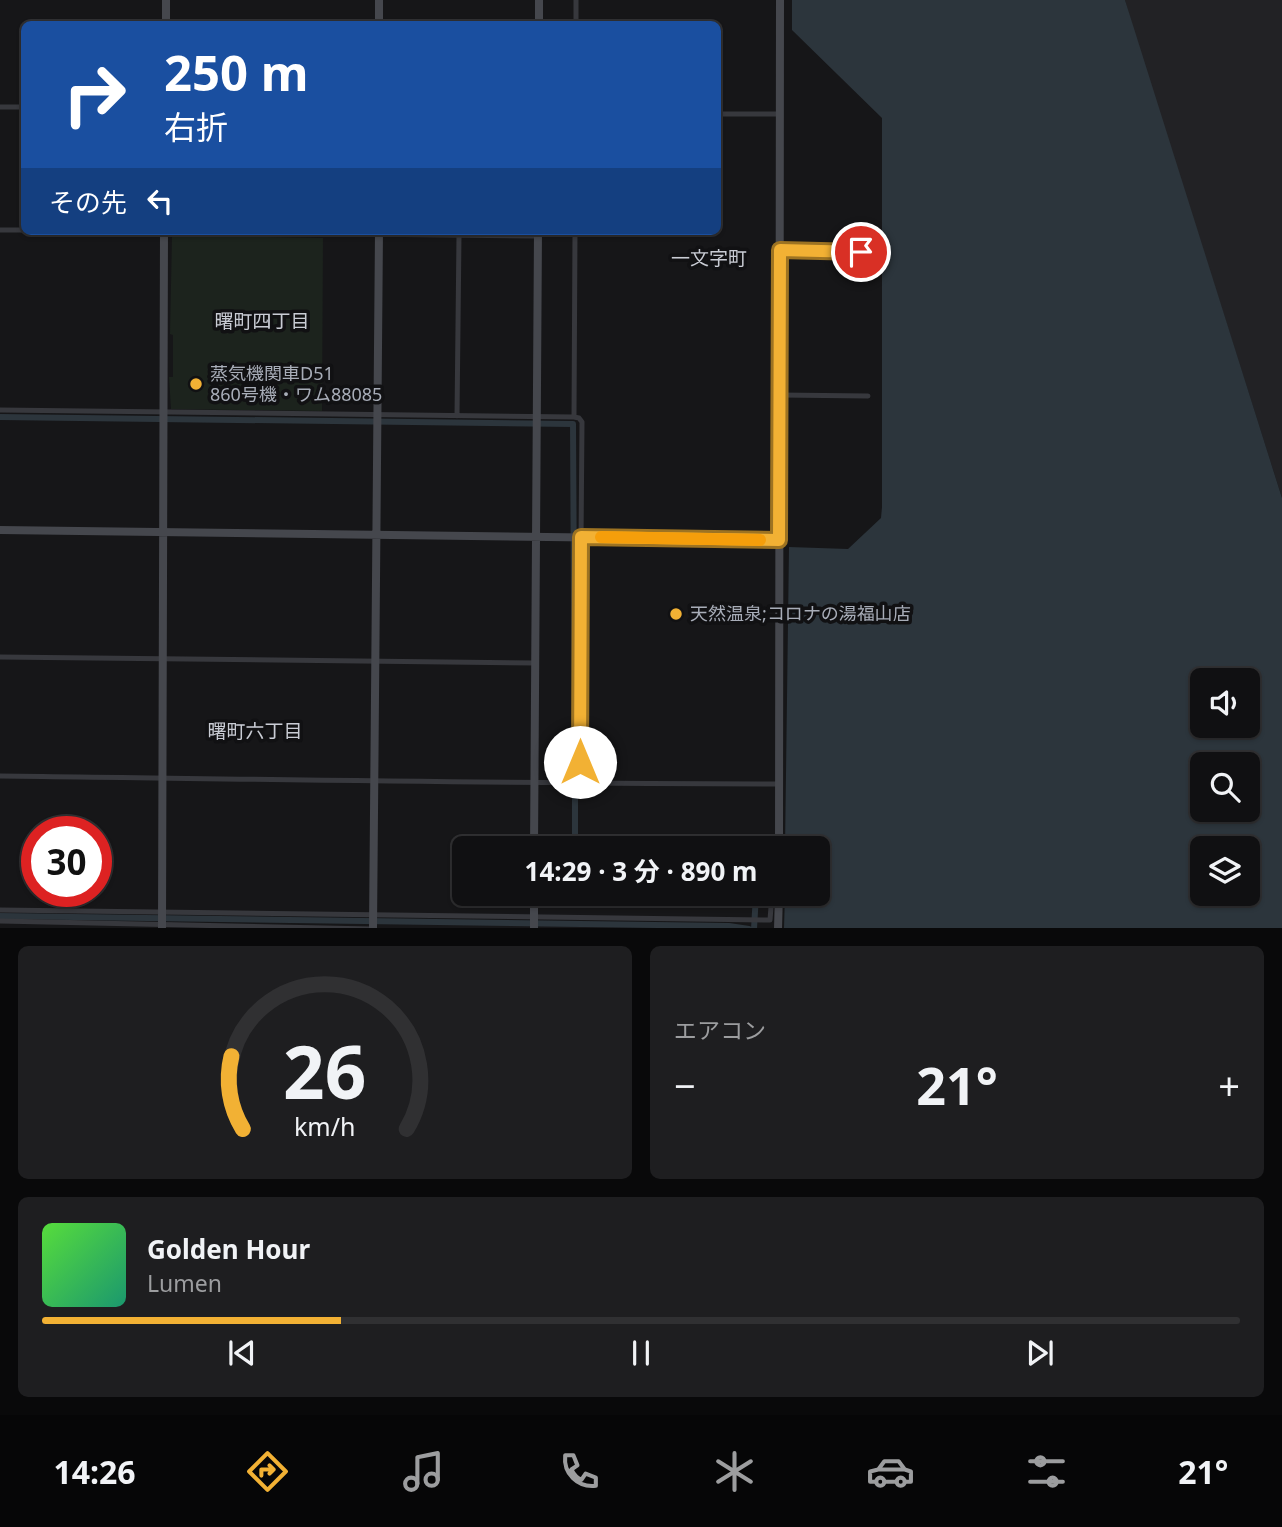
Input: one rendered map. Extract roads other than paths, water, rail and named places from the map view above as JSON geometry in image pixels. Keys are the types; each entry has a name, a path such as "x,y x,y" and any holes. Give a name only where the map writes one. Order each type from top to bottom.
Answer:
{"street":[{"path":"166,0 166,21"},
{"path":"379,0 379,21"},
{"path":"539,21 540,0"},
{"path":"576,0 576,21"},
{"path":"779,836 780,0"},
{"path":"0,107 21,107"},
{"path":"721,114 780,114"},
{"path":"0,230 21,230"},
{"path":"161,920 164,235"},
{"path":"373,923 379,235"},
{"path":"457,416 459,235"},
{"path":"534,836 538,235"},
{"path":"574,417 575,235"},
{"path":"780,250 861,252"},
{"path":"780,395 868,396"},
{"path":"0,410 164,417 377,419 457,416 536,422 579,418 582,422 579,784"},
{"path":"0,530 779,540"},
{"path":"0,657 536,663"},
{"path":"0,776 779,784"},
{"path":"769,906 766,920 770,928"},
{"path":"778,928 779,906"},
{"path":"0,910 161,920 206,927 332,928 373,923"},
{"path":"0,920 732,924 747,920 766,920"}],"waterway":[{"path":"0,417 573,424 575,777"},
{"path":"575,790 575,836"},
{"path":"754,928 755,906"},
{"path":"0,916 742,928"}],"place":[{"name":"蒸気機関車D51 860号機・ワム88085","path":"196,384"},
{"name":"天然温泉;コロナの湯福山店","path":"676,614"}],"district":[{"name":"一文字町","path":"709,258"},
{"name":"曙町四丁目","path":"262,321"},
{"name":"曙町六丁目","path":"255,731"}]}
